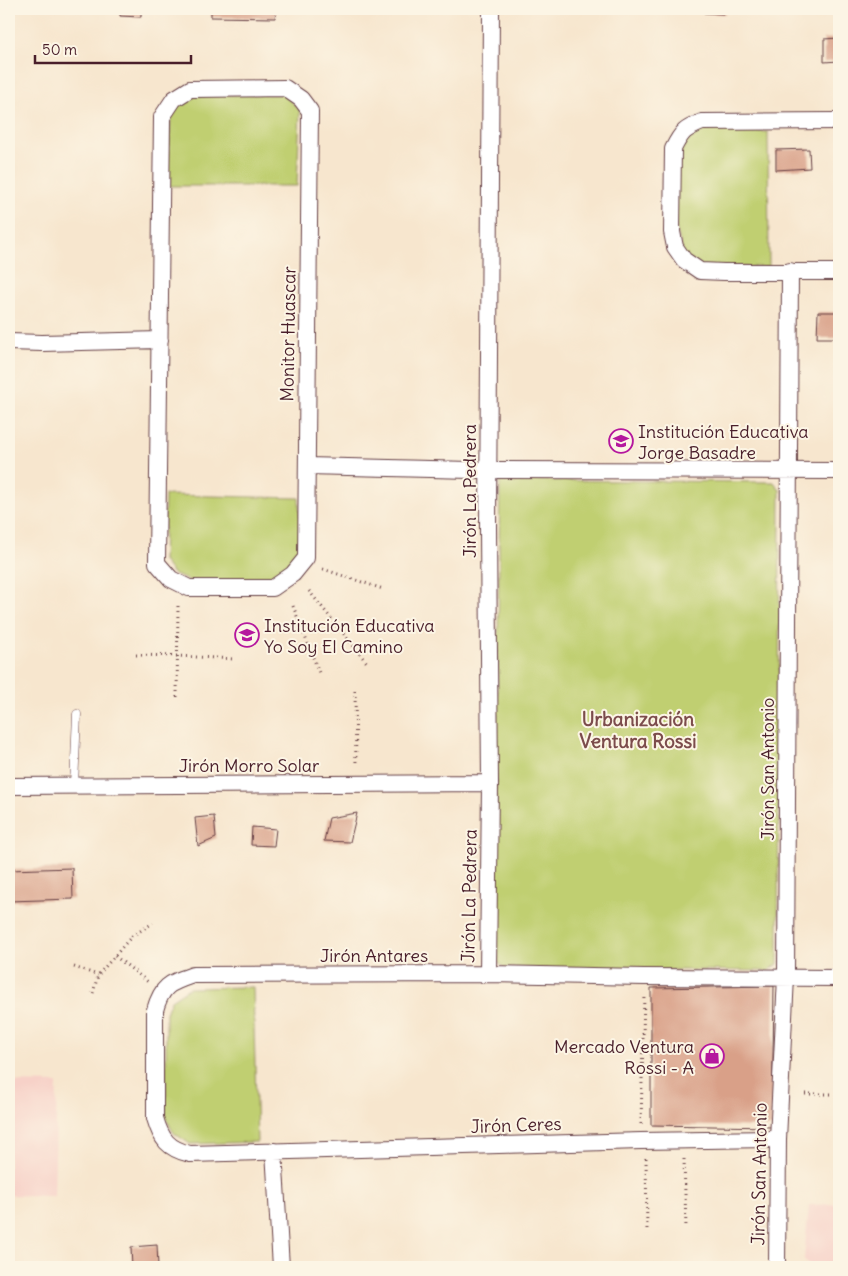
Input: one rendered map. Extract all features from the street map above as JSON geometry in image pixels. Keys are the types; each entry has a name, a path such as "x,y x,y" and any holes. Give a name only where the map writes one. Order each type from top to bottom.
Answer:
{"street":[{"name":"Jirón La Pedrera","path":"488,974 491,9"},
{"name":"Monitor Huascar","path":"285,88 301,99 310,111 307,466 306,558 293,574 273,588 189,588 172,579 157,563 162,117 174,99 190,89 285,88"},
{"path":"839,121 702,122 686,129 677,140 673,149 672,232 675,247 684,260 700,271 839,272"},
{"name":"Jirón San Antonio","path":"777,1267 778,1139 786,977 790,271"},
{"path":"9,342 160,340"},
{"path":"307,466 489,470 839,471"},
{"name":"Jirón Morro Solar","path":"9,786 490,783"},
{"name":"Jirón Antares","path":"161,994 177,980 193,975 488,974 839,978"},
{"name":"Jirón Ceres","path":"161,994 155,1010 155,1118 159,1132 167,1143 178,1151 190,1154 274,1151 643,1148 778,1139"},
{"path":"274,1151 281,1267"}],"lane":[{"path":"74,786 77,714"}],"path":[{"path":"323,569 383,589"},
{"path":"309,591 368,664"},
{"path":"177,697 178,606"},
{"path":"293,606 320,675"},
{"path":"136,655 234,659"},
{"path":"356,691 356,784"},
{"path":"93,993 98,975 132,936 153,923"},
{"path":"115,956 161,994"},
{"path":"74,967 98,975"},
{"path":"644,977 643,1148 647,1230"},
{"path":"805,1094 839,1094"},
{"path":"684,1154 686,1228"}],"shaded area":[{"path":"9,1082 57,1083 54,1196 9,1195"},
{"path":"839,1204 839,1267 812,1267 804,1260 809,1205"}],"green space":[{"path":"282,94 300,111 297,186 167,186 171,118 179,104 192,96"},
{"path":"704,128 768,132 769,267 698,266 684,256 675,224 677,159 682,145 690,135"},
{"path":"500,480 774,482 780,490 778,964 768,971 505,968 494,960"},
{"path":"165,495 299,498 301,556 285,576 267,586 203,585 174,575 163,561"},
{"path":"253,987 257,1142 190,1144 174,1133 166,1119 166,1013 171,1000 189,988"}],"building":[{"path":"120,9 141,9 141,17 120,16"},
{"path":"211,9 276,9 275,18 211,17"},
{"path":"705,9 726,9 725,14 704,13"},
{"path":"754,9 775,9 775,13 754,11"},
{"path":"839,38 839,61 824,62 824,39"},
{"path":"809,149 810,168 776,170 776,150"},
{"path":"818,312 839,312 839,338 817,338"},
{"path":"357,813 350,842 324,841 329,818"},
{"path":"214,816 216,838 198,846 195,818"},
{"path":"252,827 276,829 274,846 251,845"},
{"path":"72,868 73,899 9,901 9,870"},
{"name":"Mercado Ventura Rossi - A","path":"774,986 772,1127 651,1125 651,988"},
{"path":"157,1245 158,1267 132,1267 131,1247"}],"place":[{"name":"Institución Educativa Jorge Basadre","path":"621,441"},
{"name":"Institución Educativa Yo Soy El Camino","path":"247,635"},
{"name":"Mercado Ventura Rossi - A","path":"712,1056"}],"district":[{"name":"Urbanización Ventura Rossi","path":"638,730"}]}
